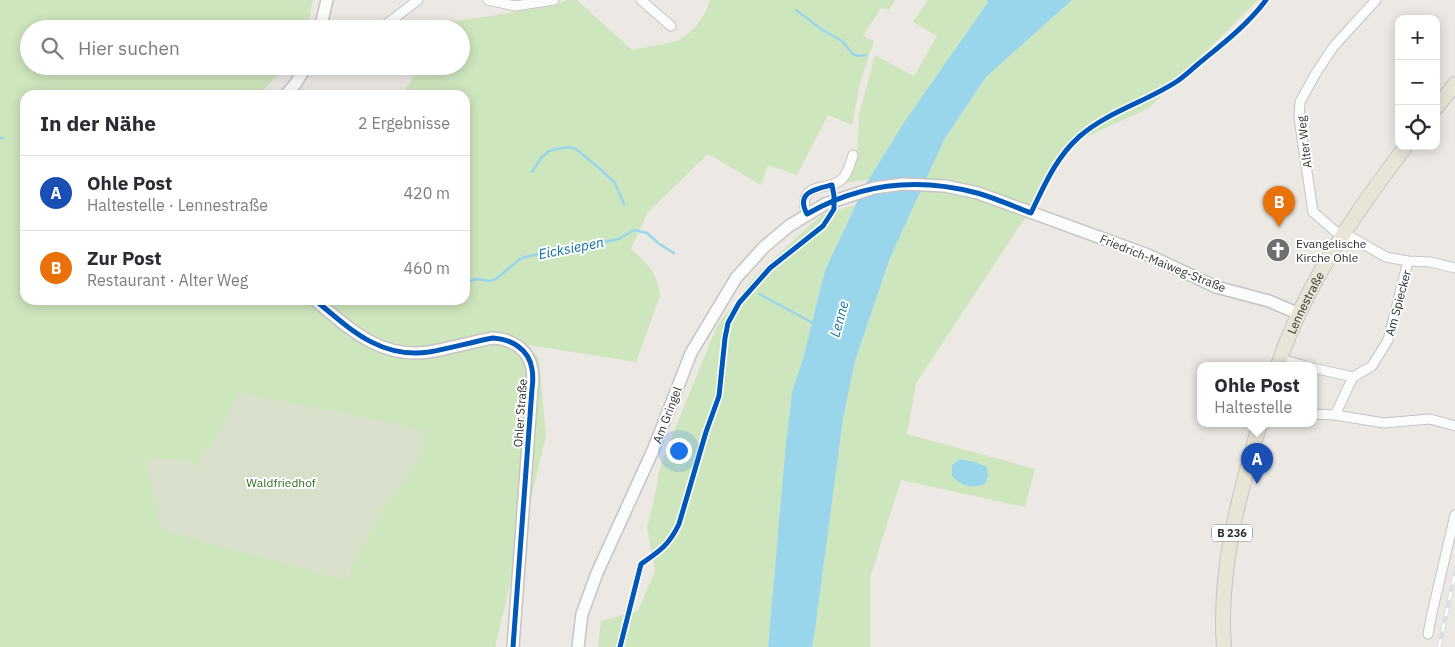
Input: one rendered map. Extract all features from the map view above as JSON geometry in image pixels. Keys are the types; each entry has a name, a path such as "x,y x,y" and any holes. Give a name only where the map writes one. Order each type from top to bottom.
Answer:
{"main road":[{"path":"1438,105 1455,84"},
{"name":"Lennestraße","path":"1279,362 1298,314 1343,235 1403,150"},
{"name":"B 236","path":"1224,647 1223,608 1228,552 1259,427"}],"street":[{"path":"322,20 327,0"},
{"path":"392,20 418,0"},
{"path":"488,0 515,6 554,0"},
{"path":"641,0 671,26"},
{"name":"Alter Weg","path":"1376,0 1334,46 1300,102 1299,118 1313,212 1343,235 1386,257 1430,262 1455,268"},
{"path":"290,90 301,75"},
{"path":"807,214 804,201 806,196 812,190 832,185 841,180 846,174 853,155"},
{"name":"Friedrich-Maiweg-Straße","path":"825,204 874,188 903,184 945,186 970,192 1148,255 1216,286 1269,301 1298,314"},
{"name":"Am Gringel","path":"578,647 582,614 597,573 654,448 691,353 736,278 764,247 789,226 825,204"},
{"name":"Am Spiecker","path":"1353,377 1372,366 1388,340 1408,261"},
{"name":"Ohler Straße","path":"321,305 352,330 369,341 387,349 408,353 429,352 493,338 512,342 518,346 530,362 532,367 532,389 513,647"},
{"path":"1317,369 1353,377 1335,415"},
{"path":"1317,414 1335,415 1384,423 1430,419 1455,426"},
{"path":"1428,634 1455,515"}],"green space":[{"path":"0,0 313,0 309,20 20,20 20,75 278,75 263,90 20,90 20,305 470,305 470,90 406,90 414,75 470,75 470,20 462,20 553,6 567,0 577,0 632,50 679,40 684,37 699,23 706,12 710,0 895,0 889,10 881,8 863,36 874,41 860,83 852,125 828,115 797,175 768,165 761,185 708,154 648,212 631,249 651,269 657,281 660,296 636,362 528,345 539,359 546,436 495,647 0,647","holes":["326,409 408,475 383,506 345,580 145,459 186,459 194,469 199,465 202,450 209,451 314,411 321,413"]},
{"path":"928,0 987,0 988,2 905,121 869,179 845,183 857,156 859,114 875,55 914,76 937,36 913,22"},
{"path":"1072,0 1258,0 1149,108 1062,148 1042,182 1025,218 916,383 907,434 1035,469 1025,507 901,480 870,578 870,647 812,647 843,419 855,361 890,258 944,140 986,77"},
{"path":"855,205 825,270 804,355 792,392 768,647 598,647 601,621 638,611 655,571 647,527 659,472 717,326 754,277 821,215"},
{"name":"Waldfriedhof","path":"239,393 314,408 315,411 321,413 326,409 330,409 423,431 422,452 408,475 383,506 345,580 162,530 145,459 186,459 194,469 199,465 202,449 209,450"}],"water":[{"name":"Lenne","path":"987,0 1072,0 986,77 944,140 890,258 855,361 843,419 812,647 768,647 792,392 804,355 825,270 864,187 905,121 988,2"},
{"path":"960,459 987,467 988,476 986,483 968,486 952,476 952,465"}],"waterway":[{"path":"796,10 821,29 842,41 853,54 858,56 866,55"},
{"path":"532,172 541,158 549,151 570,147 576,149 615,183 624,204"},
{"name":"Eicksiepen","path":"470,281 477,279 489,281 496,279 520,259 529,256 619,239 634,230 647,233 674,253"},
{"name":"Eicksiepen","path":"759,294 813,323"}],"railway":[{"path":"1439,647 1455,573"}],"cycle path":[{"path":"620,647 641,564 663,547 672,537 679,524 706,432 719,396 728,323 739,303 770,268 823,226 834,209 834,196 832,185 814,190 805,196 804,207 807,214 827,204 848,195 869,190 911,184 933,185 977,193 1031,213 1057,162 1080,136 1102,120 1179,80 1236,32 1266,0"},
{"path":"321,305 354,331 381,346 395,351 411,353 429,352 493,338 506,340 518,346 527,356 532,369 533,381 513,647"}],"place":[{"name":"Zur Post","path":"1279,227"},
{"name":"Evangelische Kirche Ohle","path":"1278,250"},
{"name":"Ohle Post","path":"1257,484"}]}
